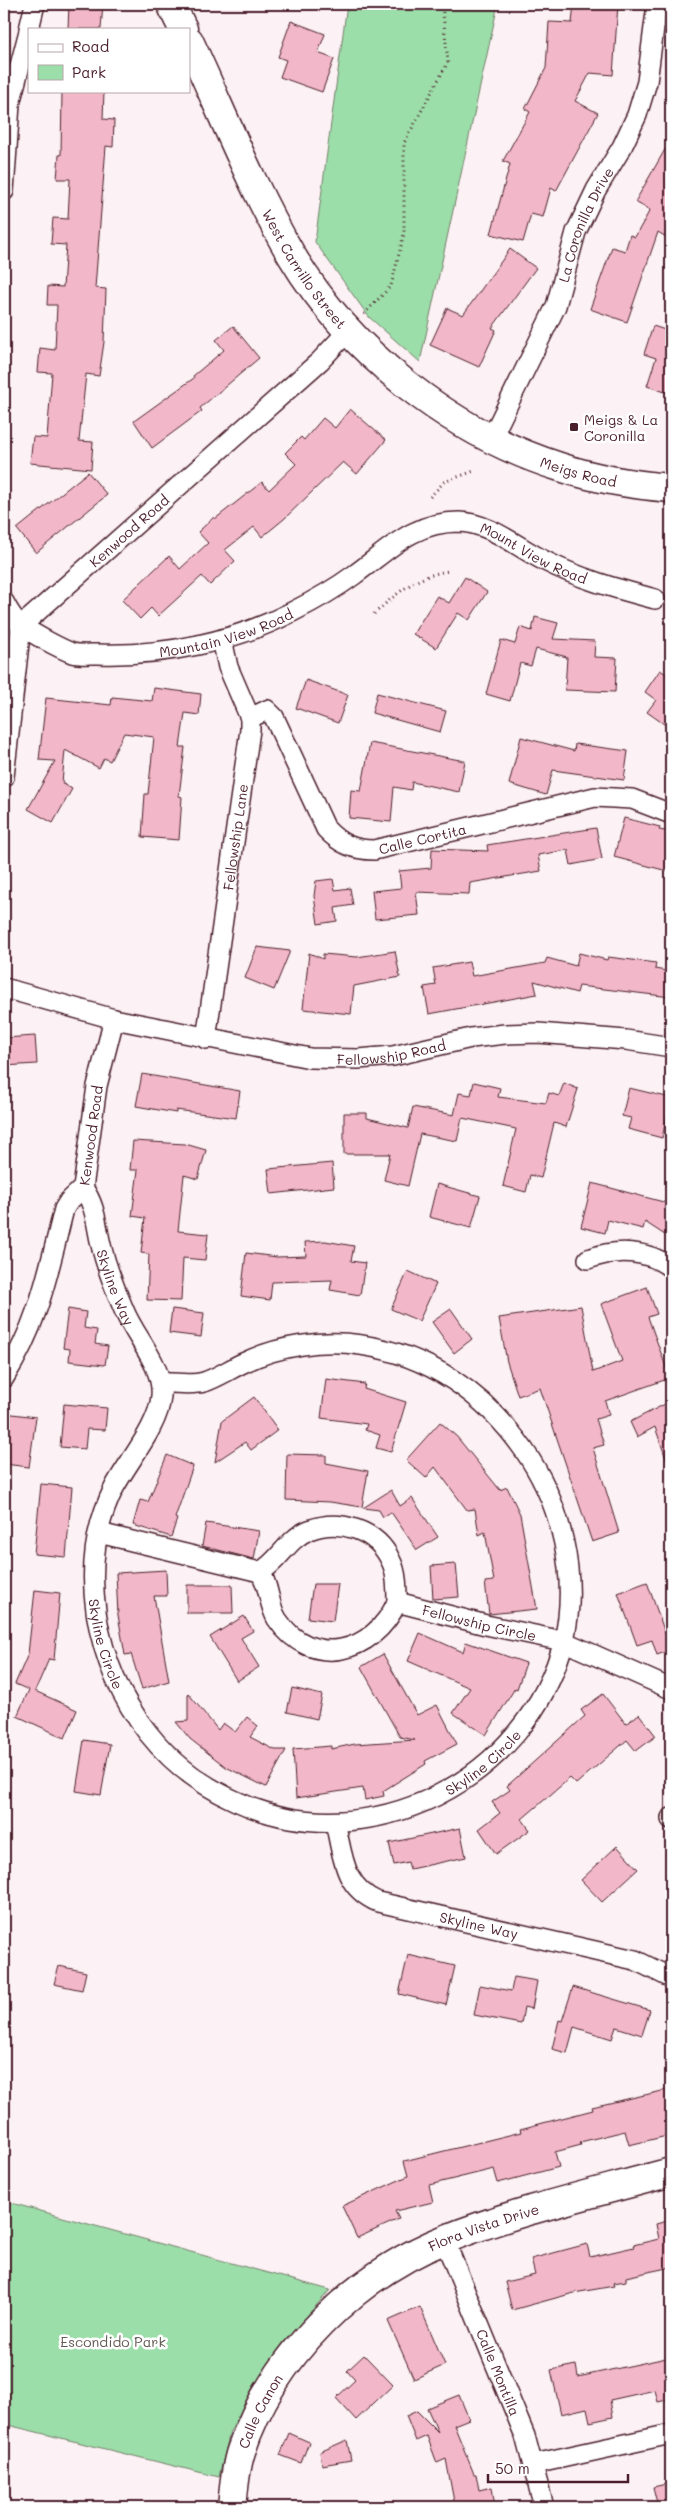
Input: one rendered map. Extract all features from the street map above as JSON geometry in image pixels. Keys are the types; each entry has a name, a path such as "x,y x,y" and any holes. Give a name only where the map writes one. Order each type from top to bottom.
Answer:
{"main road":[{"path":"171,4 183,28"},
{"name":"West Carrillo Street","path":"190,43 270,215 292,257 319,296 355,324 403,381 441,409 491,439"},
{"name":"Meigs Road","path":"491,439 560,467 607,480 671,488"},
{"name":"Flora Vista Drive","path":"318,2327 345,2301 376,2277 409,2256 444,2239 480,2226 671,2172"},
{"name":"Calle Canon","path":"232,2507 237,2466 250,2428 270,2390 292,2358 318,2327"}],"street":[{"path":"29,28 35,4"},
{"name":"La Coronilla Drive","path":"491,439 556,306 576,232 596,190 622,147 637,115 647,82 657,4"},
{"path":"4,191 10,104 28,34"},
{"name":"Kenwood Road","path":"21,626 320,361 355,324"},
{"name":"Mount View Road","path":"411,533 436,525 460,522 477,526 500,535 544,561 581,577 655,600"},
{"name":"Mountain View Road","path":"21,626 73,653 116,655 160,651 222,639 264,625 329,592 354,576 396,541 411,533"},
{"path":"4,602 21,626 4,777"},
{"name":"Fellowship Lane","path":"206,1039 250,730 250,718 228,667 222,639"},
{"name":"Calle Cortita","path":"250,718 267,710 274,717 326,829 334,838 353,848 374,850 595,797 632,799 671,814"},
{"path":"4,988 114,1019"},
{"name":"Kenwood Road","path":"4,1378 27,1340 40,1306 64,1209 69,1200 83,1188 96,1086 114,1019"},
{"name":"Fellowship Road","path":"114,1019 206,1039 310,1058 358,1059 393,1056 471,1038 505,1034 538,1034 626,1040 671,1047"},
{"name":"Skyline Way","path":"83,1188 95,1208 101,1245 112,1282 126,1317 159,1372 161,1383"},
{"path":"588,1259 613,1253 637,1252 671,1268"},
{"name":"Skyline Circle","path":"336,1343 392,1350 413,1358 446,1375 488,1407 513,1434 533,1463 549,1495 560,1529 566,1555 569,1591 564,1641 546,1687 529,1716 506,1746 479,1771 436,1797 402,1812 365,1820 335,1822 285,1818 254,1810 203,1784 173,1760 150,1736 132,1712 116,1683 103,1648 94,1598 95,1564 99,1533 106,1506 116,1484 155,1417 161,1402 161,1383 198,1384 208,1381 247,1361 279,1350 336,1343"},
{"path":"99,1533 260,1572 266,1580 278,1619 298,1640 317,1648 347,1649 366,1641 381,1628 397,1602 392,1563 388,1554 366,1533 348,1526 328,1525 309,1530 292,1541 273,1565 260,1572"},
{"name":"Fellowship Circle","path":"397,1602 486,1625 564,1641 671,1689"},
{"name":"Skyline Way","path":"335,1822 349,1878 359,1891 368,1898 378,1902 635,1960 671,1978"},
{"name":"Calle Montilla","path":"444,2239 525,2436 544,2507"},
{"path":"534,2464 671,2434"}],"path":[{"path":"355,324 391,286 404,234 404,143 448,62 442,4"},
{"path":"430,497 444,482 474,471"},
{"path":"374,614 411,583 433,573 449,571"}],"green space":[{"path":"347,4 498,4 420,362 369,317 315,242"},
{"name":"Escondido Park","path":"4,2201 330,2290 283,2343 264,2370 230,2432 219,2477 4,2424"}],"building":[{"path":"69,4 103,4 101,28 68,28"},
{"path":"574,4 618,4 613,75 590,73 575,101 598,113 556,191 551,188 543,217 531,214 523,242 491,234 510,164 503,161 530,112 525,109 546,68 549,22 572,23"},
{"path":"291,21 325,34 318,53 334,59 322,92 280,77 286,60 278,57"},
{"path":"62,92 104,92 103,119 114,120 113,147 106,146 95,288 106,289 104,342 99,376 86,374 79,441 93,442 91,469 30,463 33,437 47,438 52,373 38,372 40,348 55,350 57,305 47,305 48,286 63,287 66,245 51,244 53,218 68,219 70,179 57,179 59,155 61,155"},
{"path":"671,139 671,240 658,232 627,322 590,309 612,247 625,251 630,235 635,237 650,210 635,202"},
{"path":"510,249 536,268 492,328 496,330 479,367 430,345 447,308 463,315"},
{"path":"668,320 671,320 671,394 647,386 656,358 644,354 653,326 665,330"},
{"path":"233,326 259,358 200,408 202,411 152,448 134,421 194,378 193,376 224,350 216,340"},
{"path":"350,409 386,440 357,474 343,462 284,519 262,537 254,527 225,550 235,561 210,585 202,576 158,616 151,608 140,619 122,600 169,556 180,569 208,543 198,532 214,517 215,519 262,482 269,490 296,464 285,453 301,437 304,440 323,418 335,428"},
{"path":"88,472 107,495 36,553 17,529"},
{"path":"465,577 487,592 469,620 458,613 436,648 413,634 437,596 449,603"},
{"path":"535,617 558,623 553,639 595,641 594,657 617,658 615,692 565,690 567,657 536,649 531,666 520,663 510,701 486,694 501,640 515,644 520,627 532,631"},
{"path":"660,670 671,677 671,729 647,712 656,700 645,692"},
{"path":"306,680 348,695 338,723 296,708"},
{"path":"154,688 201,694 199,715 185,713 180,747 185,747 179,796 182,797 179,840 142,837 145,794 148,794 154,737 124,733 110,761 104,758 99,768 65,750 62,783 72,789 53,823 28,809 55,761 39,760 46,698 111,705 112,697 152,701"},
{"path":"377,693 446,711 440,732 372,713"},
{"path":"521,737 574,751 575,744 628,751 624,780 553,770 546,795 509,784"},
{"path":"370,743 465,761 459,792 412,782 411,790 394,787 391,822 349,818 351,790 361,791"},
{"path":"624,818 660,827 659,830 671,832 671,872 614,857"},
{"path":"596,828 602,859 571,865 568,850 538,855 541,871 470,883 469,894 416,892 419,915 375,919 372,891 401,888 399,871 431,868 432,849 488,851 487,845"},
{"path":"333,879 335,890 350,888 353,905 335,908 337,921 318,924 314,896 316,881"},
{"path":"257,947 290,951 274,990 245,978"},
{"path":"395,951 400,977 354,986 351,1014 303,1009 309,953 323,959 323,954 357,957"},
{"path":"579,953 607,960 608,957 656,963 655,969 671,972 671,997 579,986 577,993 534,981 537,994 429,1014 424,987 436,985 433,968 469,962 472,976 545,963 547,958 576,966"},
{"path":"35,1036 37,1064 4,1066 4,1038"},
{"path":"142,1074 240,1091 236,1118 176,1110 176,1113 136,1106"},
{"path":"474,1082 500,1088 498,1097 546,1103 549,1093 559,1096 564,1083 578,1089 566,1127 554,1123 541,1178 530,1175 526,1192 503,1186 516,1129 462,1118 457,1141 420,1134 408,1186 384,1180 390,1154 344,1154 344,1113 367,1113 367,1118 408,1128 413,1107 454,1115 459,1093 471,1095"},
{"path":"629,1088 671,1098 662,1138 628,1129 631,1118 622,1116"},
{"path":"133,1141 185,1144 206,1150 198,1179 184,1175 178,1231 208,1234 205,1260 183,1258 181,1301 147,1300 149,1254 141,1253 145,1218 132,1216 138,1170 130,1170"},
{"path":"332,1163 334,1187 271,1194 268,1169"},
{"path":"592,1183 671,1204 671,1239 645,1222 643,1229 608,1220 605,1233 581,1227"},
{"path":"437,1184 480,1196 471,1228 429,1217"},
{"path":"325,1241 354,1246 351,1261 365,1263 360,1295 330,1290 332,1280 272,1282 270,1300 241,1296 246,1253 277,1257 306,1256 305,1242"},
{"path":"408,1271 436,1284 419,1321 391,1309"},
{"path":"647,1287 657,1314 648,1317 670,1378 605,1401 609,1415 596,1419 604,1445 593,1448 619,1533 592,1542 540,1388 518,1396 507,1362 499,1318 581,1306 593,1372 622,1361 601,1304"},
{"path":"68,1309 86,1312 84,1328 97,1330 95,1344 108,1346 105,1365 69,1361 70,1349 63,1348"},
{"path":"172,1309 204,1313 201,1337 169,1333"},
{"path":"451,1309 472,1339 454,1353 432,1322"},
{"path":"326,1379 365,1384 364,1389 406,1402 391,1452 376,1448 380,1435 365,1430 367,1424 321,1418"},
{"path":"254,1397 278,1430 251,1450 245,1442 215,1462 222,1421"},
{"path":"671,1401 671,1467 669,1467 655,1427 637,1437 630,1422"},
{"path":"64,1404 107,1408 105,1430 87,1429 85,1449 60,1447"},
{"path":"5,1413 36,1417 29,1467 4,1464"},
{"path":"440,1422 457,1437 500,1490 507,1487 520,1514 537,1609 489,1614 485,1582 494,1581 485,1532 479,1535 475,1509 467,1510 435,1467 426,1478 406,1460"},
{"path":"287,1454 326,1455 326,1463 368,1471 362,1507 330,1502 286,1500"},
{"path":"167,1455 193,1466 175,1518 177,1519 171,1537 133,1525 140,1500 148,1502"},
{"path":"41,1484 72,1487 66,1557 34,1554"},
{"path":"391,1490 400,1506 412,1498 438,1537 417,1550 391,1512 383,1517 379,1510 363,1508"},
{"path":"206,1523 259,1531 254,1559 202,1546"},
{"path":"456,1564 459,1597 433,1599 431,1566"},
{"path":"166,1570 167,1596 154,1596 169,1681 142,1689 131,1654 125,1655 118,1615 116,1573"},
{"path":"647,1582 671,1650 657,1655 652,1640 637,1645 618,1593"},
{"path":"313,1584 338,1584 333,1621 308,1618"},
{"path":"187,1585 232,1585 233,1613 187,1613"},
{"path":"35,1590 60,1593 54,1660 49,1659 35,1691 77,1710 65,1738 17,1716 29,1690 15,1684 28,1654"},
{"path":"244,1616 253,1631 241,1638 259,1667 237,1681 210,1637"},
{"path":"420,1633 463,1652 466,1642 526,1663 517,1689 515,1688 486,1735 453,1713 470,1688 408,1661"},
{"path":"383,1654 417,1715 437,1705 457,1744 425,1761 426,1764 383,1791 384,1796 365,1800 363,1788 296,1798 293,1749 331,1746 331,1749 355,1744 415,1740 400,1737 361,1667"},
{"path":"292,1688 322,1695 317,1719 287,1712"},
{"path":"188,1693 218,1730 223,1723 235,1732 247,1717 258,1726 250,1737 275,1750 286,1750 266,1787 226,1767 190,1739 176,1722 188,1721"},
{"path":"603,1694 626,1724 639,1714 656,1736 636,1751 627,1740 576,1784 570,1778 522,1819 530,1830 496,1854 479,1829 500,1813 492,1802 510,1790 507,1786 585,1716 581,1710"},
{"path":"84,1740 110,1744 101,1795 76,1791"},
{"path":"460,1828 466,1857 410,1869 408,1862 394,1865 389,1843"},
{"path":"617,1846 638,1869 602,1902 581,1880"},
{"path":"408,1955 455,1966 446,2005 399,1994"},
{"path":"59,1966 86,1972 82,1990 54,1984"},
{"path":"514,1977 537,1981 532,2009 524,2007 521,2024 474,2015 480,1985 511,1991"},
{"path":"573,1987 650,2010 642,2035 616,2027 612,2039 574,2027 567,2053 552,2049 559,2020 562,2021"},
{"path":"671,2089 671,2135 629,2145 625,2131 580,2142 581,2145 555,2152 559,2167 498,2183 494,2169 429,2185 433,2202 395,2211 399,2219 357,2238 342,2206 408,2176 404,2161 521,2132 520,2129 593,2110 592,2107"},
{"path":"671,2220 671,2267 626,2277 626,2281 613,2283 614,2286 574,2293 512,2310 505,2282 535,2275 531,2259 587,2244 590,2257 634,2247 633,2245 659,2239 656,2224"},
{"path":"420,2307 445,2365 414,2379 388,2321"},
{"path":"364,2355 393,2385 356,2420 336,2398 355,2380 347,2371"},
{"path":"671,2357 671,2399 658,2402 655,2390 610,2400 613,2417 590,2422 587,2408 561,2414 551,2370 576,2365 578,2377"},
{"path":"459,2395 469,2419 454,2425 474,2474 476,2474 479,2490 492,2487 495,2507 455,2507 446,2459 437,2463 427,2436 416,2441 406,2416 417,2411 438,2432 427,2408"},
{"path":"289,2433 309,2442 301,2463 280,2455"},
{"path":"347,2440 351,2460 322,2465 320,2452"},
{"path":"671,2483 671,2507 658,2507 653,2487"}],"place":[{"name":"Meigs & La Coronilla","path":"574,427"}]}
